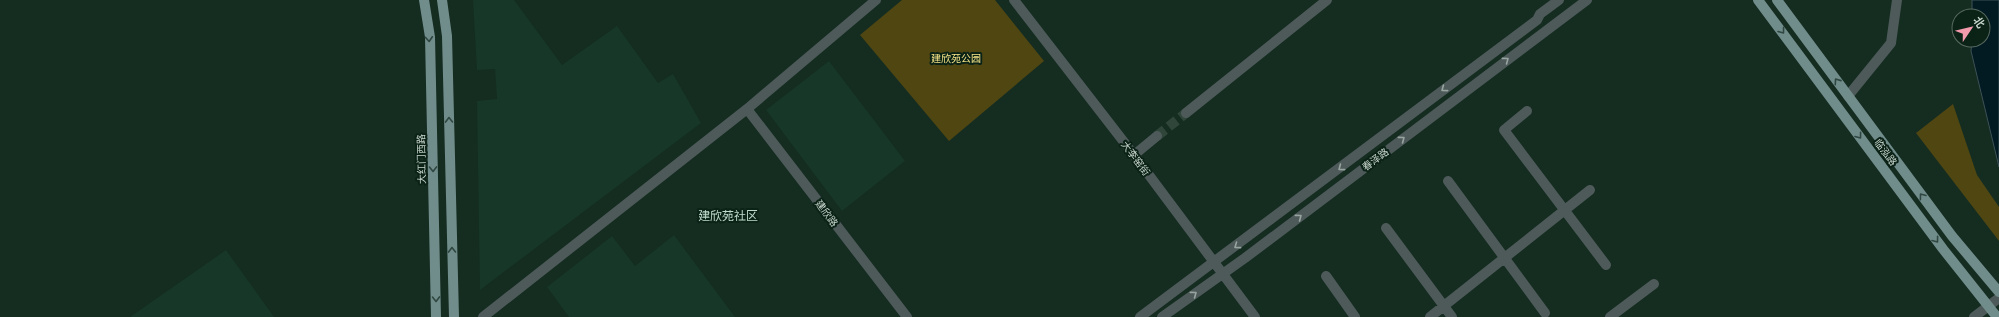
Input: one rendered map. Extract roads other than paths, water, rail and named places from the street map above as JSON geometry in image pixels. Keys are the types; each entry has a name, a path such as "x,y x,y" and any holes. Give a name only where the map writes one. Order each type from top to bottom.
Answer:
{"main road":[{"name":"大红门西路","path":"424,0 430,37 436,317"},
{"path":"442,0 447,36 454,317"},
{"name":"临泓路","path":"1758,0 1943,250 1996,317"},
{"name":"临泓路","path":"1776,0 1952,236 1999,292"}],"street":[{"path":"482,317 747,109 876,0"},
{"name":"大李窑街","path":"1014,0 1134,155 1213,263 1255,317"},
{"path":"1186,113 1327,0"},
{"name":"春泽路","path":"1140,317 1537,20 1540,14 1559,0"},
{"name":"春泽路","path":"1162,317 1221,273 1245,258 1587,0"},
{"path":"1848,96 1891,43 1897,0"},
{"name":"建欣路","path":"747,109 907,317"},
{"path":"1527,111 1504,130 1606,265"},
{"path":"1134,155 1157,136"},
{"path":"1448,181 1545,314"},
{"path":"1430,317 1590,190"},
{"path":"1386,228 1452,317"},
{"path":"1326,276 1355,317"},
{"path":"1610,317 1654,284"},
{"path":"1974,317 1999,298"}],"water":[{"path":"1972,0 1999,0 1999,167 1971,51 1971,48 1991,48 1991,8 1972,8"}],"tunnel":[{"path":"1157,136 1186,113"}],"district":[{"name":"建欣苑社区","path":"728,216"}],"park label":[{"name":"建欣苑公园","path":"956,58"}]}
